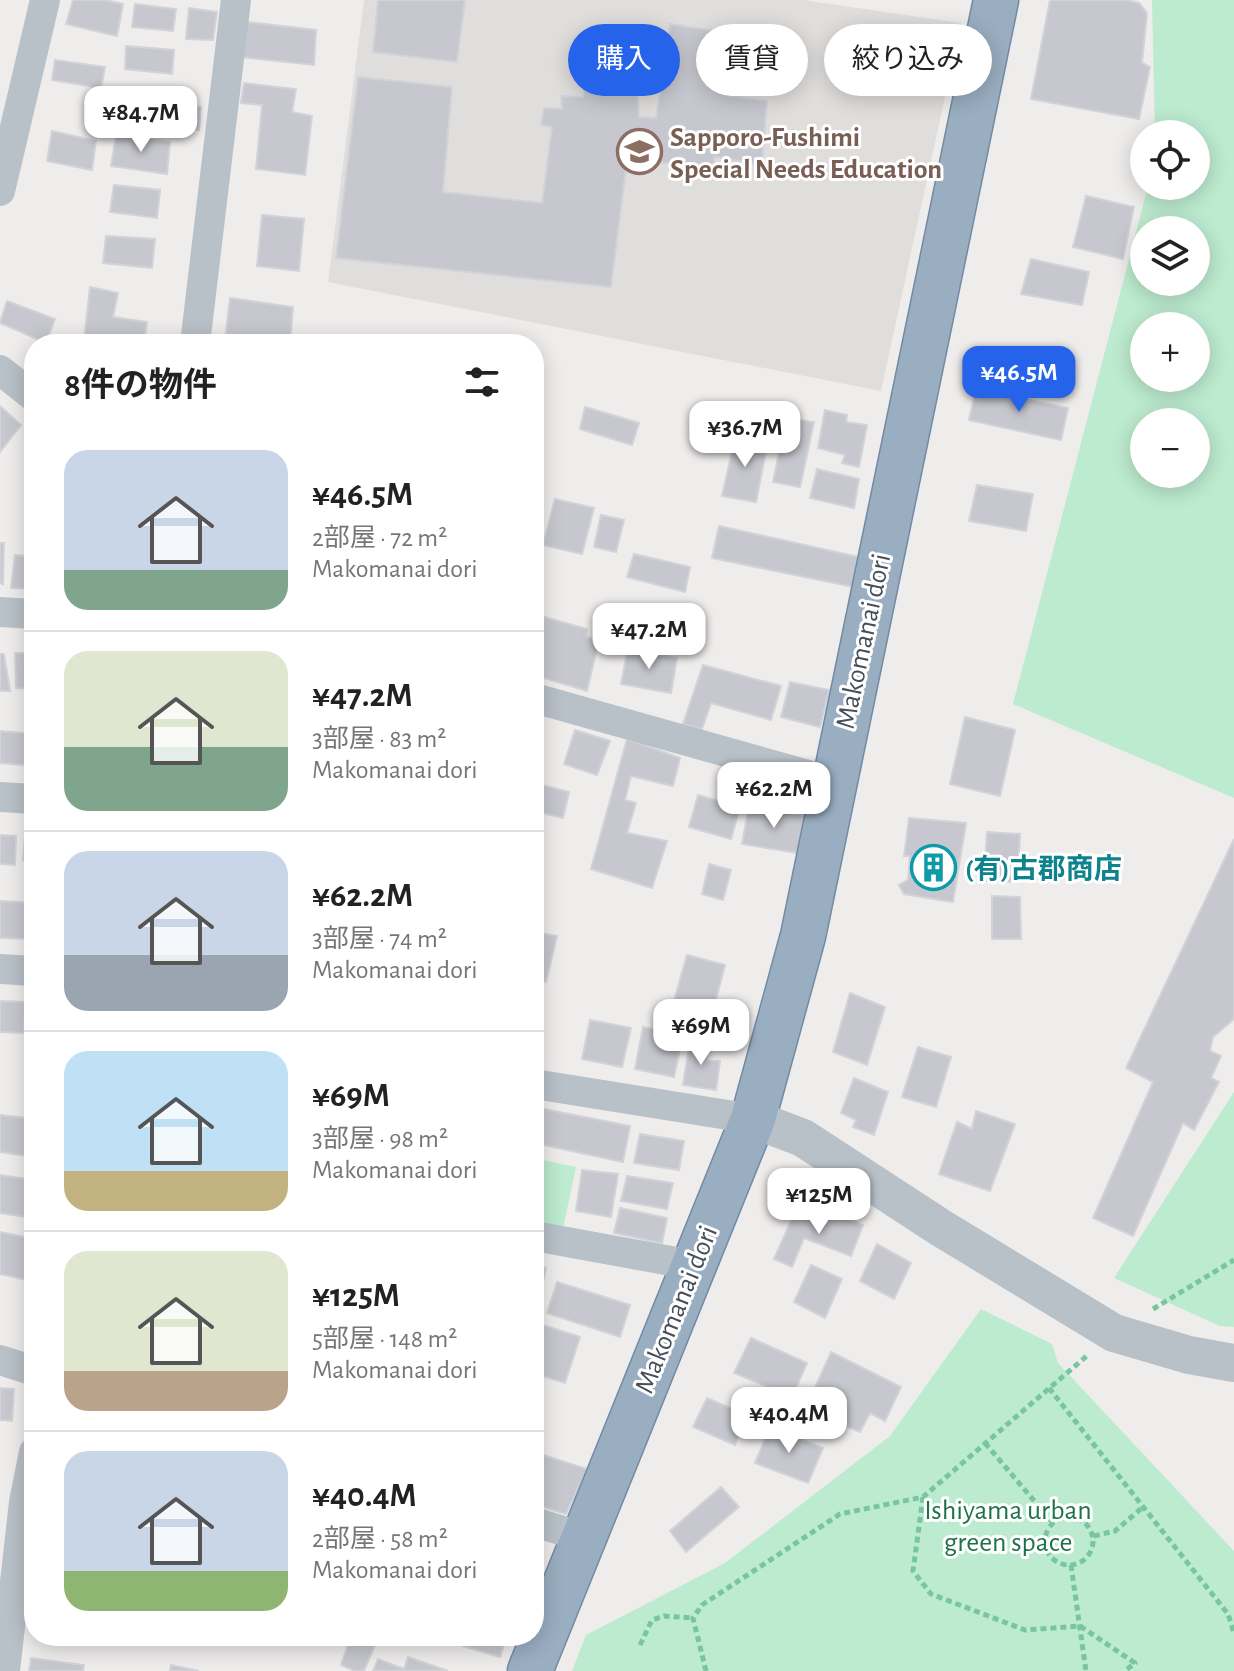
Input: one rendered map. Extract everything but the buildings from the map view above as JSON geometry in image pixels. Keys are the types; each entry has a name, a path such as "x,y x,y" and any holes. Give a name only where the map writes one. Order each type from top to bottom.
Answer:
{"highway":[{"name":"Makomanai dori","path":"544,1636 753,1119 803,936 996,0"},
{"name":"Makomanai dori","path":"530,1671 540,1646"}],"street":[{"path":"0,191 45,0"},
{"path":"196,334 236,0"},
{"path":"0,370 24,389"},
{"path":"0,612 24,613"},
{"path":"544,701 833,782"},
{"path":"0,797 24,798"},
{"path":"0,969 24,970"},
{"path":"544,1086 753,1119 803,1138 941,1228 1114,1333 1189,1355 1234,1363"},
{"path":"544,1238 693,1265"},
{"path":"0,1360 24,1368"},
{"path":"5,1671 24,1502"},
{"path":"544,1525 583,1537"}],"path":[{"path":"706,1671 693,1618 702,1605 840,1514 923,1497 1114,1333 1234,1260"},
{"path":"1049,1388 1228,1614 1234,1633"},
{"path":"985,1443 1053,1523"},
{"path":"923,1497 913,1571 931,1594 1025,1630 1080,1626 1135,1663 1125,1671"},
{"path":"1094,1536 1115,1531 1144,1507"},
{"path":"1066,1516 1087,1523 1094,1536 1091,1552 1086,1559 1071,1565 1054,1560 1045,1538 1053,1523 1066,1516"},
{"path":"1071,1565 1086,1671"},
{"path":"640,1645 652,1620 664,1616 693,1618"}],"shaded area":[{"name":"Sapporo-Fushimi Special Needs Education","path":"364,0 803,0 961,23 824,24 824,96 945,96 881,391 328,282"}],"green space":[{"path":"1152,0 1234,0 1234,798 1013,704 1130,255 1130,296 1210,296 1210,216 1140,216 1144,200 1210,200 1210,120 1155,120"},
{"path":"1234,1092 1234,1327 1220,1326 1114,1278"},
{"path":"544,1160 576,1167 563,1228 544,1224"},
{"name":"Ishiyama urban green space","path":"981,1309 1052,1344 1058,1363 1234,1551 1234,1671 572,1671 586,1635 725,1563 890,1436"}],"place":[{"name":"Sapporo-Fushimi Special Needs Education","path":"639,152"},
{"name":"(有)古郡商店","path":"934,868"}]}
